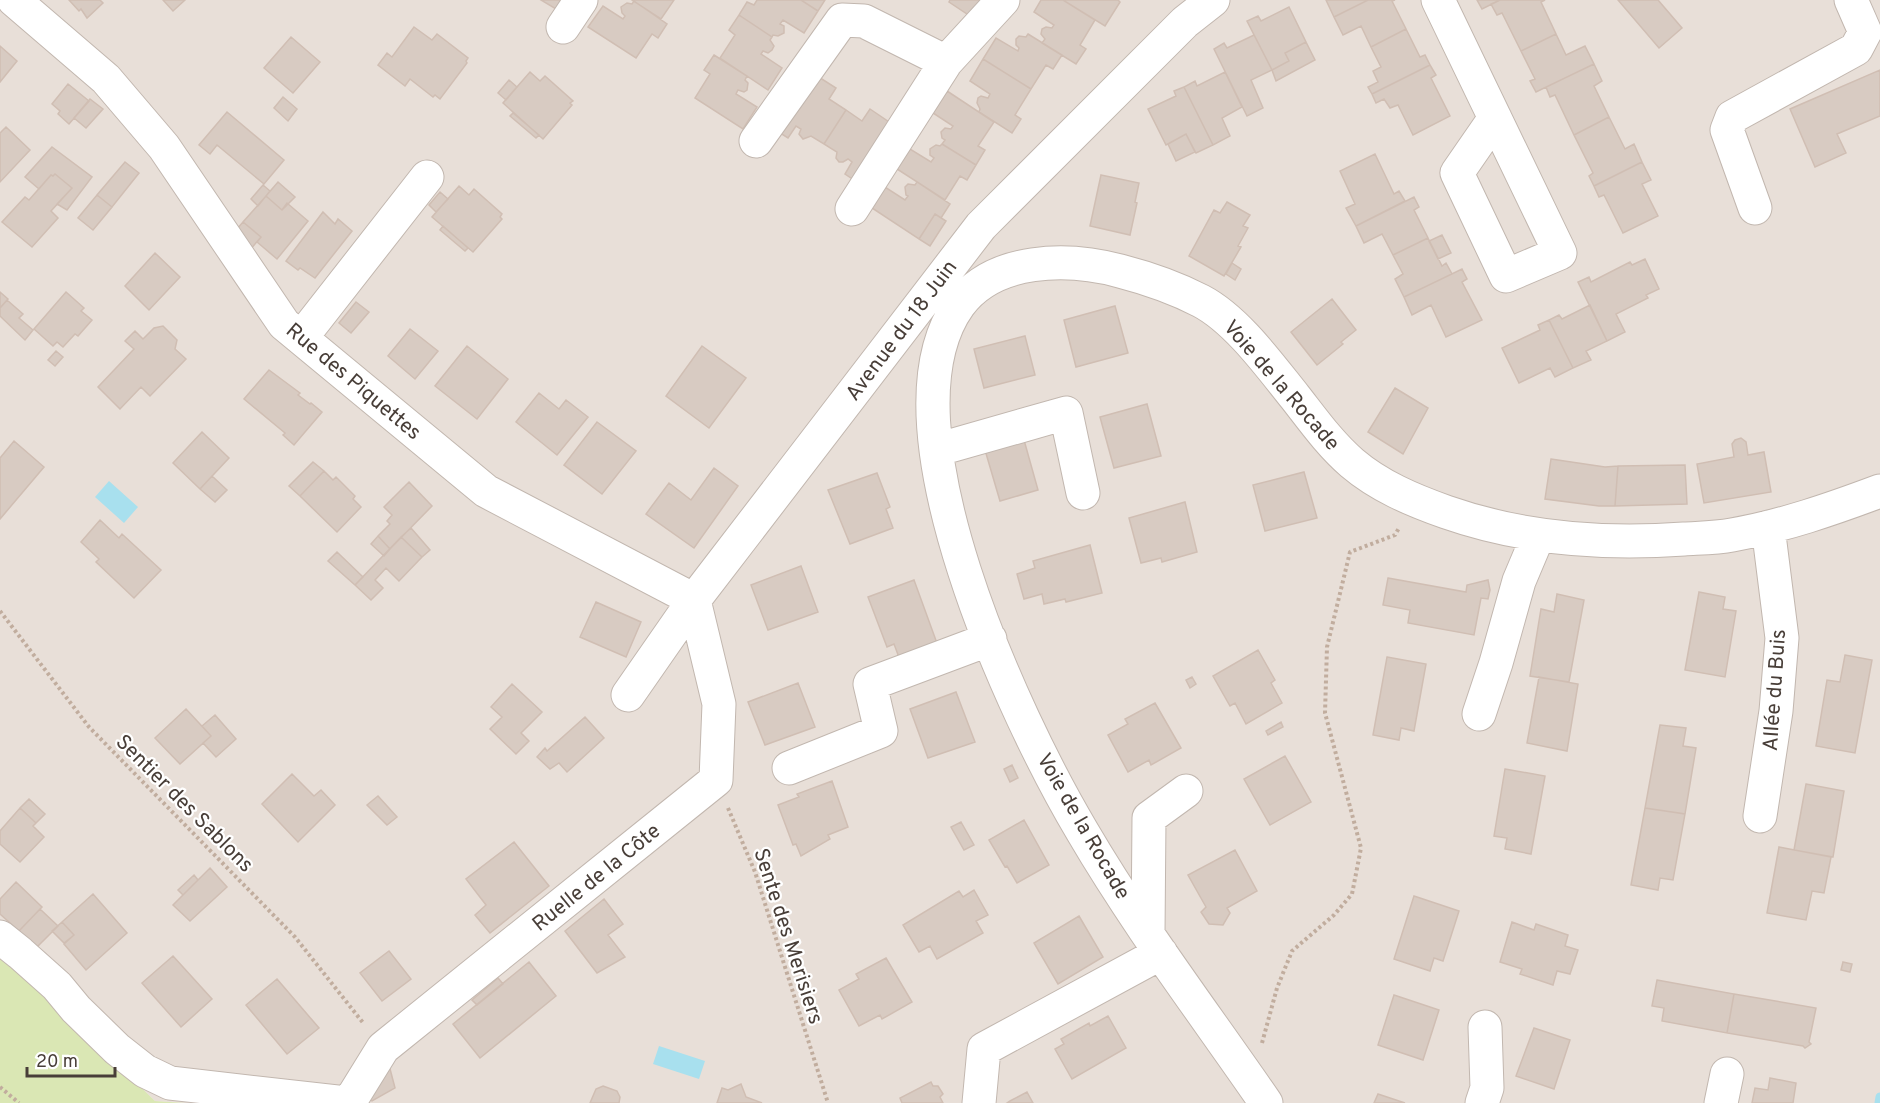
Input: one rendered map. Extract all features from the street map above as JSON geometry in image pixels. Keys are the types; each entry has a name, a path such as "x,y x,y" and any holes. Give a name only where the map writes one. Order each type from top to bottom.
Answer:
{"street":[{"name":"Rue des Piquettes","path":"14,0 106,80 164,147 284,324 486,491 694,600"},
{"path":"563,27 581,0"},
{"path":"852,209 946,62 1003,0"},
{"name":"Avenue du 18 Juin","path":"628,695 694,600 981,226 1185,22 1213,0"},
{"path":"1438,0 1495,118"},
{"path":"1755,208 1726,130 1732,117 1856,49 1864,32 1851,0"},
{"path":"756,141 842,20 864,21 946,62"},
{"path":"301,338 427,177"},
{"name":"Voie de la Rocade","path":"1259,1092 1154,943 1080,828 1023,719 965,572 949,516 936,450 932,395 937,354 944,332 955,311 970,291 988,279 1027,264 1071,263 1118,270 1204,302 1240,332 1269,364 1329,441 1351,463 1413,501 1474,522 1538,536 1634,542 1726,536 1828,511 1880,491"},
{"path":"936,450 1066,413 1083,493"},
{"name":"Allée du Buis","path":"1760,816 1776,711 1782,638 1768,527"},
{"path":"1479,714 1519,581 1538,536"},
{"path":"694,600 719,704 717,780"},
{"path":"789,768 881,731 870,684 990,639"},
{"name":"Ruelle de la Côte","path":"348,1103 383,1048 717,780"},
{"path":"979,1103 984,1049 1154,943 1149,818 1186,791"},
{"path":"0,937 57,986 99,1033 145,1071 171,1083 348,1103"},
{"path":"1482,1103 1486,1088 1485,1027"}],"path":[{"path":"1259,1092 1277,988 1292,951 1334,915 1352,894 1361,848 1325,713 1327,647 1350,552 1395,535 1413,501"},
{"name":"Sentier des Sablons","path":"0,611 89,727 295,937 355,1011"},
{"name":"Sente des Merisiers","path":"717,780 755,872 828,1103"},
{"path":"0,1087 19,1103"}],"shaded area":[{"path":"0,0 1880,0 1880,1103 185,1103 155,1101 9,958 0,952"}],"green space":[{"path":"0,952 9,958 155,1101 185,1103 0,1103"}],"water":[{"path":"109,481 138,507 124,523 95,497"},
{"path":"659,1046 705,1061 699,1079 653,1064"}],"building":[{"path":"69,0 100,0 103,3 87,18 81,9 79,11"},
{"path":"163,0 185,0 173,11"},
{"path":"541,0 561,0 556,9"},
{"path":"632,0 674,0 661,19"},
{"path":"757,0 801,0 818,11 804,33 783,20 780,24 784,26 784,33 772,37 739,15 747,2 754,5"},
{"path":"801,0 825,0 818,11"},
{"path":"950,0 981,0 970,16 949,2"},
{"path":"1041,0 1063,0 1095,20 1080,45 1086,49 1076,64 1042,43 1045,39 1041,34 1042,29 1052,28 1054,25 1034,12"},
{"path":"1063,0 1118,0 1120,2 1105,26"},
{"path":"1326,0 1368,0 1334,17"},
{"path":"1368,0 1395,0 1392,1 1406,29 1371,47 1361,26 1343,35 1334,17"},
{"path":"1477,0 1500,0 1482,9"},
{"path":"1500,0 1545,0 1541,2 1556,34 1521,51 1502,13 1497,15 1491,4"},
{"path":"1618,0 1658,0 1682,28 1659,48"},
{"path":"634,1 667,24 658,38 652,34 636,58 588,27 603,6 623,19 625,16 621,7 627,3 632,4"},
{"path":"1289,7 1306,42 1285,53 1289,61 1272,70 1247,21 1258,16 1261,21"},
{"path":"739,15 772,37 770,40 774,46 772,50 768,53 763,51 761,54 782,68 768,90 720,58 735,35 729,30"},
{"path":"414,27 432,40 437,34 468,58 467,63 440,99 435,95 433,97 410,79 405,86 378,65 387,53 392,57"},
{"path":"1406,29 1420,57 1425,55 1430,65 1372,94 1368,87 1378,82 1373,71 1381,67 1371,47"},
{"path":"1028,34 1062,55 1053,69 1046,65 1031,89 983,59 996,38 1018,51 1016,39 1019,36 1026,37"},
{"path":"1556,34 1566,55 1585,46 1594,64 1536,92 1530,81 1535,79 1521,51"},
{"path":"1254,35 1272,70 1251,80 1263,108 1247,116 1214,49 1224,43 1227,48"},
{"path":"291,37 320,62 293,93 264,68"},
{"path":"1306,42 1315,60 1276,81 1272,70 1289,61 1285,53"},
{"path":"0,46 17,61 0,82"},
{"path":"714,55 747,76 745,80 748,83 747,90 744,92 738,90 736,94 757,107 743,129 695,98 710,74 704,70"},
{"path":"983,59 1031,89 1015,115 1021,119 1012,133 979,112 978,98 981,96 988,98 990,94 970,81"},
{"path":"1594,64 1602,81 1594,86 1609,117 1574,135 1555,95 1550,97 1546,87"},
{"path":"1430,65 1436,75 1431,78 1450,116 1413,135 1398,105 1390,108 1384,99 1376,103 1372,94"},
{"path":"1880,70 1880,116 1837,134 1846,153 1815,167 1790,109"},
{"path":"530,72 540,81 545,76 573,101 543,139 503,103"},
{"path":"1225,72 1242,107 1222,118 1230,136 1213,145 1184,87 1195,81 1197,86"},
{"path":"814,74 836,88 829,99 846,110 824,144 811,136 803,139 799,134 801,129 796,126 788,138 777,131"},
{"path":"509,80 517,87 506,100 498,93"},
{"path":"68,84 89,101 69,124 58,114 60,111 52,104"},
{"path":"1184,87 1213,145 1196,153 1186,134 1166,145 1148,109 1176,96 1174,91"},
{"path":"947,91 994,122 978,146 985,150 976,165 942,144 945,140 941,132 953,126 933,113"},
{"path":"283,97 297,109 288,121 274,108"},
{"path":"90,99 103,109 86,128 74,118"},
{"path":"870,109 892,124 857,182 845,174 852,162 848,159 839,162 836,158 837,152 824,144 846,110 862,121"},
{"path":"227,112 284,160 264,184 217,145 210,154 199,145"},
{"path":"513,113 539,135 536,138 510,116"},
{"path":"1609,117 1625,149 1634,144 1642,162 1594,186 1589,176 1593,173 1574,135"},
{"path":"6,127 30,150 0,182 0,133"},
{"path":"1186,134 1195,152 1176,161 1168,144"},
{"path":"942,144 976,165 967,180 960,176 945,200 897,169 910,149 931,162 934,158 930,155 930,149"},
{"path":"52,147 92,177 67,210 57,204 72,188 55,174 51,175 39,189 25,177"},
{"path":"1375,154 1394,194 1399,191 1405,201 1356,226 1346,208 1355,204 1340,171"},
{"path":"125,162 139,173 112,207 97,195"},
{"path":"1642,162 1651,180 1642,184 1658,216 1623,233 1604,195 1599,197 1594,186"},
{"path":"55,174 72,188 51,211 58,218 32,247 2,222 25,197 29,200 51,175"},
{"path":"1101,175 1139,183 1130,235 1090,226"},
{"path":"278,182 295,197 282,210 266,196"},
{"path":"917,182 950,204 941,218 935,214 919,239 872,208 885,187 905,200 908,196 905,187 908,184 915,185"},
{"path":"263,185 270,191 258,206 251,199"},
{"path":"459,186 469,195 474,189 502,214 500,217 502,219 473,252 432,217"},
{"path":"440,192 448,199 436,212 429,205"},
{"path":"97,195 112,207 93,230 78,218"},
{"path":"266,196 282,210 287,203 308,221 277,259 257,242 261,237 243,222"},
{"path":"1414,197 1419,207 1414,210 1428,238 1393,255 1382,234 1364,243 1356,226"},
{"path":"1227,202 1250,215 1243,226 1248,228 1238,246 1241,247 1224,276 1189,256 1214,210 1220,213"},
{"path":"323,212 335,224 338,219 352,231 315,278 286,261"},
{"path":"935,214 946,221 930,246 919,239"},
{"path":"243,222 261,237 249,251 236,230"},
{"path":"443,226 468,248 465,251 440,230"},
{"path":"1442,235 1451,253 1438,259 1429,241"},
{"path":"1428,238 1442,266 1446,263 1452,274 1404,297 1395,279 1403,274 1393,255"},
{"path":"155,253 180,277 149,310 125,286"},
{"path":"1645,259 1659,289 1646,295 1648,298 1616,314 1625,332 1607,341 1578,282 1589,277 1591,282 1630,262 1632,265"},
{"path":"1232,263 1241,269 1235,280 1226,274"},
{"path":"1462,269 1467,279 1462,282 1482,320 1446,337 1431,305 1412,315 1404,297"},
{"path":"0,292 8,299 0,308"},
{"path":"66,292 84,308 81,311 92,320 78,336 75,334 63,347 57,342 53,346 34,329"},
{"path":"1332,299 1356,330 1317,365 1291,332"},
{"path":"7,300 23,314 19,318 33,330 25,340 0,316 0,308"},
{"path":"356,302 369,312 351,333 339,323"},
{"path":"1590,305 1607,341 1586,351 1591,360 1573,368 1549,320 1559,315 1562,319"},
{"path":"1115,306 1128,353 1076,367 1064,320"},
{"path":"1549,320 1573,368 1555,377 1550,368 1519,383 1502,348 1540,330 1538,325"},
{"path":"163,326 177,340 175,349 186,359 150,396 141,387 120,409 98,387 134,349 125,341 135,331 143,339 154,328"},
{"path":"410,329 438,351 415,379 388,356"},
{"path":"1025,336 1035,375 984,388 974,349"},
{"path":"467,346 508,379 477,419 435,386"},
{"path":"702,346 746,378 709,428 666,396"},
{"path":"56,351 63,357 55,366 48,360"},
{"path":"269,370 322,412 294,445 283,435 285,433 244,399"},
{"path":"1395,388 1428,408 1403,454 1368,432"},
{"path":"539,393 559,409 566,400 588,417 557,455 516,422"},
{"path":"1147,404 1161,456 1114,468 1100,417"},
{"path":"597,422 636,451 602,494 564,465"},
{"path":"202,432 229,458 200,489 173,463"},
{"path":"1741,438 1746,442 1748,455 1764,452 1771,492 1704,503 1697,464 1734,457 1732,444"},
{"path":"1024,440 1038,490 1000,501 985,450"},
{"path":"14,441 44,467 0,519 0,458"},
{"path":"1551,459 1605,467 1618,466 1615,506 1545,499"},
{"path":"313,462 324,471 300,496 289,486"},
{"path":"1685,465 1687,504 1615,506 1618,466"},
{"path":"714,468 738,486 694,548 646,514 669,483 691,500"},
{"path":"324,471 333,480 336,477 355,496 353,499 361,507 337,532 300,496"},
{"path":"1304,472 1317,518 1265,531 1253,485"},
{"path":"877,473 890,507 886,509 893,528 850,544 828,490"},
{"path":"212,476 227,490 215,502 200,489"},
{"path":"409,482 432,506 390,549 378,536 390,524 387,521 392,515 384,507"},
{"path":"1185,502 1197,552 1162,562 1161,558 1141,563 1129,518"},
{"path":"100,520 119,538 122,534 161,570 134,598 96,562 99,559 81,542"},
{"path":"411,528 430,550 422,557 401,537"},
{"path":"378,536 390,549 384,556 371,544"},
{"path":"401,537 422,557 399,581 386,568 375,580 383,588 371,600 355,585"},
{"path":"1090,545 1102,593 1066,602 1065,599 1044,604 1042,594 1024,599 1017,574 1035,568 1033,561"},
{"path":"337,552 363,577 355,585 328,561"},
{"path":"801,566 818,612 768,630 751,585"},
{"path":"1388,578 1466,592 1467,585 1488,580 1490,590 1488,599 1481,598 1474,635 1408,623 1410,610 1383,605"},
{"path":"914,580 938,646 900,660 894,644 887,647 868,597"},
{"path":"1699,592 1725,597 1723,609 1736,611 1725,677 1685,670"},
{"path":"1557,594 1584,600 1569,682 1530,676 1541,609 1554,612"},
{"path":"596,602 641,622 626,657 580,637"},
{"path":"1258,650 1275,680 1271,683 1282,703 1246,724 1235,703 1230,706 1213,676"},
{"path":"1845,655 1872,660 1855,753 1816,746 1827,680 1840,682"},
{"path":"1387,657 1426,664 1414,731 1401,728 1399,740 1373,735"},
{"path":"1192,677 1196,684 1190,688 1186,680"},
{"path":"1539,677 1578,684 1567,751 1527,743"},
{"path":"798,683 815,727 765,745 748,702"},
{"path":"512,684 542,712 521,733 529,741 516,754 490,729 502,717 491,707"},
{"path":"956,692 975,742 928,758 910,709"},
{"path":"1155,703 1181,748 1151,765 1149,760 1128,772 1108,735 1128,724 1125,719"},
{"path":"186,709 211,736 180,764 155,738"},
{"path":"215,715 236,739 216,757 203,743 211,736 202,726"},
{"path":"585,717 604,738 567,772 559,763 550,769 537,757"},
{"path":"1281,722 1283,727 1268,735 1266,731"},
{"path":"1660,725 1686,728 1683,746 1696,748 1685,814 1645,808"},
{"path":"1285,756 1311,802 1270,825 1244,779"},
{"path":"1012,765 1018,778 1010,782 1004,769"},
{"path":"1505,769 1545,776 1531,854 1505,849 1507,838 1494,836"},
{"path":"292,774 314,796 321,790 335,805 298,842 262,804"},
{"path":"832,781 848,827 828,835 830,839 801,856 796,844 793,845 778,805 799,797 797,794"},
{"path":"1806,784 1844,791 1833,857 1794,850"},
{"path":"378,796 397,817 387,825 367,805"},
{"path":"29,799 45,814 36,823 20,808"},
{"path":"20,808 36,823 33,826 44,837 20,862 0,844 0,831"},
{"path":"1645,808 1685,814 1673,880 1660,878 1658,890 1631,885"},
{"path":"1024,820 1049,865 1017,883 989,840"},
{"path":"961,822 974,845 964,850 951,827"},
{"path":"514,842 549,886 490,933 475,915 486,905 466,879"},
{"path":"1779,847 1831,857 1824,893 1812,891 1806,920 1767,913"},
{"path":"1235,850 1257,891 1227,908 1230,913 1223,925 1209,924 1201,912 1206,907 1188,875"},
{"path":"210,868 227,887 190,921 173,905"},
{"path":"194,875 198,880 183,895 178,890"},
{"path":"16,882 42,907 19,931 0,914 0,899"},
{"path":"974,890 988,915 976,921 983,933 937,959 930,946 919,952 903,925 959,891 963,897"},
{"path":"93,894 127,933 86,970 64,944 74,935 62,922"},
{"path":"1414,896 1459,911 1443,961 1434,958 1430,971 1394,959"},
{"path":"604,899 623,924 608,935 625,957 597,973 565,931"},
{"path":"40,909 58,926 37,947 19,931"},
{"path":"1079,916 1103,957 1058,984 1034,943"},
{"path":"62,922 74,935 64,943 52,931"},
{"path":"1512,922 1534,930 1536,924 1568,935 1565,946 1578,950 1570,974 1557,971 1553,985 1520,974 1522,969 1500,962"},
{"path":"389,951 411,979 382,1001 360,973"},
{"path":"173,956 212,999 181,1027 142,983"},
{"path":"886,958 912,1002 882,1019 880,1015 859,1026 839,990 859,979 856,974"},
{"path":"529,962 556,996 480,1058 453,1024"},
{"path":"1843,962 1852,964 1850,972 1841,970"},
{"path":"498,978 503,984 477,1005 472,1000"},
{"path":"277,979 319,1028 287,1054 246,1005"},
{"path":"1657,980 1734,994 1727,1033 1662,1021 1664,1008 1652,1006"},
{"path":"1734,994 1816,1008 1809,1042 1811,1044 1805,1048 1727,1033"},
{"path":"1394,995 1439,1010 1423,1060 1378,1045"},
{"path":"1108,1016 1126,1048 1072,1079 1055,1049 1064,1044 1061,1039 1089,1023 1090,1026"},
{"path":"1534,1028 1570,1040 1554,1089 1516,1076"},
{"path":"389,1065 395,1088 370,1100"},
{"path":"1770,1078 1796,1083 1793,1103 1752,1103 1755,1088 1768,1090"},
{"path":"931,1082 933,1086 938,1086 943,1094 940,1097 943,1103 902,1103 900,1098"},
{"path":"741,1084 746,1097 762,1103 717,1103 722,1088 728,1090"},
{"path":"603,1086 617,1091 620,1097 619,1103 590,1103 596,1089"},
{"path":"1027,1092 1033,1103 1007,1103 1010,1101"},
{"path":"1378,1094 1405,1103 1374,1103"}],"waterway":[{"path":"1879,1103 1880,1097"}]}
